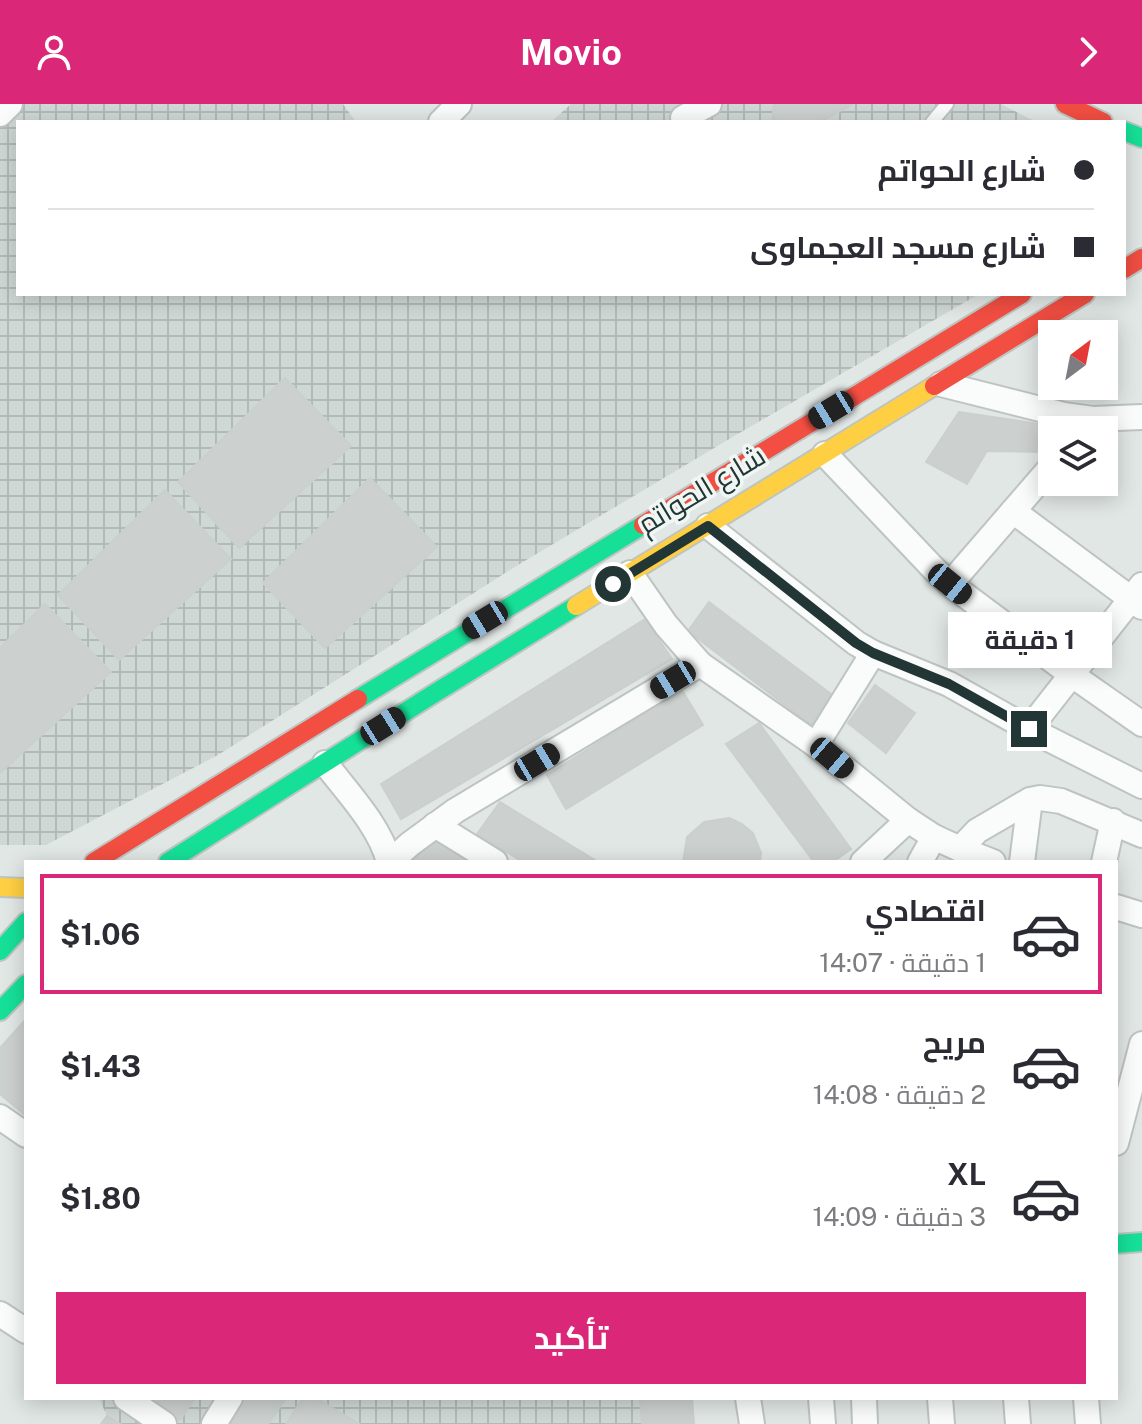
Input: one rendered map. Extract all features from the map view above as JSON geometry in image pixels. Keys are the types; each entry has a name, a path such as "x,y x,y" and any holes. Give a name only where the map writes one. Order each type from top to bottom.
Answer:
{"main road":[{"path":"1052,104 1069,120"},
{"path":"1065,104 1099,120"},
{"name":"شارع الحواتم","path":"97,860 1019,296"},
{"name":"شارع الحواتم","path":"171,860 435,693 1082,296"},
{"path":"462,635 458,649 460,656 465,662 478,667"},
{"path":"416,663 432,674 435,693"},
{"path":"0,887 24,888"},
{"path":"0,951 24,924"},
{"path":"0,1011 24,986"},
{"path":"1118,1244 1142,1242"}],"street":[{"path":"0,114 10,104"},
{"path":"443,120 459,104"},
{"path":"683,118 709,104"},
{"path":"941,384 1067,416"},
{"path":"1118,420 1142,417"},
{"path":"825,454 950,584 1142,724"},
{"path":"950,584 1038,482"},
{"path":"1013,511 1138,597 1029,729"},
{"path":"708,526 834,628 873,653 949,684 1029,729 1142,786"},
{"path":"630,573 666,625 700,664 816,745 908,820 934,837 988,860"},
{"path":"816,745 873,653"},
{"path":"392,860 435,825 700,664"},
{"path":"325,763 379,835 389,860"},
{"path":"960,849 977,831 1030,800 1040,798 1061,801 1142,835"},
{"path":"1022,860 1030,800"},
{"path":"865,860 908,820"},
{"path":"1104,860 1113,821"},
{"path":"435,825 492,860"},
{"path":"921,860 934,837"},
{"path":"1118,908 1142,915"},
{"path":"1118,1135 1142,1044"},
{"path":"0,1117 24,1134"},
{"path":"0,1314 24,1330"},
{"path":"129,1400 164,1424"},
{"path":"214,1424 229,1400"},
{"path":"748,1400 752,1424"},
{"path":"821,1400 823,1424"},
{"path":"864,1400 865,1424"},
{"path":"940,1400 942,1424"},
{"path":"1016,1400 1018,1424"},
{"path":"1086,1400 1088,1424"}],"lane":[{"path":"934,120 947,104"}],"shaded area":[{"path":"23,104 343,104 355,120 16,120 16,296 976,296 518,565 218,755 46,845 0,845 0,127"},
{"path":"571,104 1001,104 1032,120 553,120"},
{"path":"100,1400 692,1400 694,1424 120,1424 107,1416"}],"building":[{"path":"774,104 853,104 824,120 772,120"},
{"path":"285,378 351,446 239,548 178,482"},
{"path":"959,412 1038,424 1038,452 987,451 967,484 926,462"},
{"path":"370,478 437,547 325,648 263,583"},
{"path":"165,490 231,559 119,660 58,595"},
{"path":"709,602 831,694 811,725 688,631"},
{"path":"45,604 111,672 0,773 0,648"},
{"path":"645,619 672,659 401,819 381,784"},
{"path":"875,685 915,713 886,753 848,723"},
{"path":"682,690 703,725 566,809 547,775"},
{"path":"759,723 851,849 836,860 813,860 726,744"},
{"path":"500,802 595,860 520,860 477,834"},
{"path":"729,818 742,824 753,833 761,853 760,860 683,860 687,837 704,822"},
{"path":"429,838 466,860 412,860"},
{"path":"24,1021 24,1114 0,1094 0,1048"},
{"path":"146,1400 194,1400 180,1420"},
{"path":"242,1400 285,1400 268,1424 228,1424"},
{"path":"302,1400 319,1400 359,1424 286,1424"},
{"path":"640,1400 692,1400 694,1424 642,1424"},
{"path":"107,1416 120,1424 101,1424"}],"traffic: fast":[{"path":"1126,132 1142,138"},
{"path":"358,699 643,525"},
{"path":"171,860 576,606"},
{"path":"0,951 24,924"},
{"path":"0,1011 24,986"},
{"path":"1118,1244 1142,1242"}],"traffic: slow":[{"path":"576,606 934,386"},
{"path":"0,887 24,888"}],"traffic: jam":[{"path":"1065,104 1099,120"},
{"path":"1126,268 1142,258"},
{"path":"643,525 1019,296"},
{"path":"934,386 1082,296"},
{"path":"97,860 358,699"}],"route":[{"path":"613,584 708,526 856,643 949,684 1029,729"}]}
